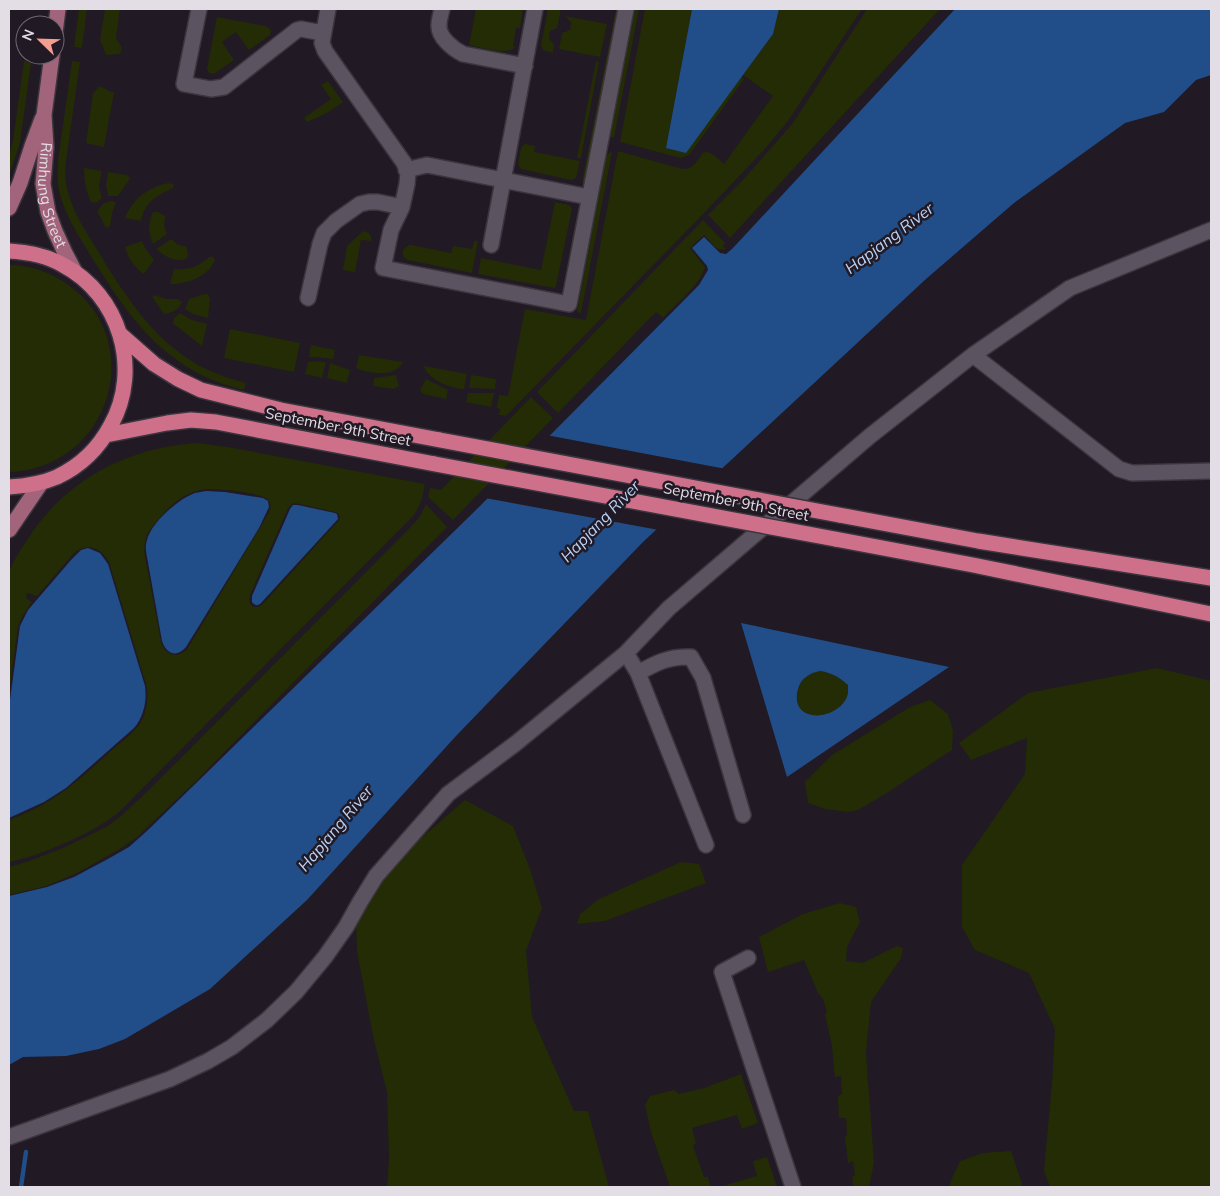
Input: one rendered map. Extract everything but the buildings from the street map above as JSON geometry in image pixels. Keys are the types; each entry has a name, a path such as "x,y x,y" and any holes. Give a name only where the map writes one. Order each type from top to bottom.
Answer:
{"highway":[{"path":"9,251 23,252 50,259 63,264 86,280 104,300 116,323 121,336 125,361 124,387 120,404 106,435 95,448 84,460 56,477 41,483 9,488"},
{"name":"September 9th Street","path":"121,336 154,364 178,379 201,390 281,410 978,542 1211,578"},
{"name":"September 9th Street","path":"106,435 191,420 224,424 835,538 1211,614"}],"main road":[{"name":"Rimhung Street","path":"51,65 44,115 46,147 43,184 55,231 76,272"},
{"name":"Rimhung Street","path":"9,208 44,115"},
{"path":"9,530 41,483"}],"street":[{"path":"198,9 184,84 211,89 224,88 297,30 323,33"},
{"path":"328,9 322,42 325,51 404,163 408,173 402,207 391,230 383,268 569,304 626,9"},
{"path":"442,9 439,25 440,34 454,50 463,54 525,66"},
{"path":"491,245 535,9"},
{"path":"406,170 427,165 589,197"},
{"path":"308,298 324,233 336,221 360,204 369,202 402,207"},
{"path":"9,1136 170,1079 232,1047 267,1020 296,992 325,957 346,927 376,876 448,794 515,744 626,653 669,608 870,436 973,355 1070,288 1211,230"},
{"path":"973,355 1119,469 1132,473 1211,471"},
{"path":"626,653 638,673 706,845"},
{"path":"638,673 660,661 680,656 691,657 703,678 743,815"},
{"path":"748,958 722,972 793,1187"}],"green space":[{"path":"79,9 87,9 82,48 74,47"},
{"path":"105,9 120,9 116,38 122,48 120,54 106,55 100,40"},
{"path":"476,9 523,9 520,28 516,28 513,46 516,47 512,50 500,51 469,45"},
{"path":"548,9 561,9 557,28 550,31 549,39 554,44 553,53 543,50 541,45"},
{"path":"616,9 619,9 586,180 582,182"},
{"path":"635,9 639,9 614,138 610,137"},
{"path":"645,9 692,9 666,148 742,77 744,79 689,155 681,158 620,142"},
{"path":"779,9 862,9 788,121 763,151 506,416 499,415 500,409 497,408 499,395 508,396 525,309 586,320 618,151 682,169 692,166 704,152 714,155 724,164 773,96 743,75 773,34"},
{"path":"867,9 940,9 730,238 708,215 743,180 793,123"},
{"path":"565,16 607,24 600,57 559,49 562,33 570,30 571,22"},
{"path":"217,17 265,26 271,31 270,35 249,50 236,32 222,42 234,60 214,74 209,73 207,69"},
{"path":"72,61 80,62 66,162 66,177 70,199 79,220 120,286 149,325 171,346 197,364 225,377 246,383 244,390 214,381 196,372 178,361 157,344 115,294 73,225 60,195 57,174"},
{"path":"596,61 599,62 581,158 577,158"},
{"path":"23,65 31,65 20,143 9,176 9,155 13,141"},
{"path":"328,81 343,102 327,113 307,122 304,118 331,99 321,85"},
{"path":"100,86 114,92 104,147 86,143 93,93"},
{"path":"525,144 535,146 534,152 580,161 576,178 571,180 521,169 518,164 521,148"},
{"path":"612,152 581,313 577,312 606,157"},
{"path":"84,168 102,171 99,186 102,198 96,203 91,202 88,194"},
{"path":"108,172 127,175 130,178 118,196 108,196 106,185"},
{"path":"168,183 173,184 173,188 148,204 141,221 125,218 137,199 148,191"},
{"path":"111,201 116,202 110,226 106,228 97,211 103,204"},
{"path":"555,202 569,205 572,209 555,288 478,274 481,258 541,270"},
{"path":"153,212 158,212 165,216 164,225 167,234 153,244 149,228"},
{"path":"703,220 725,243 723,246 726,249 716,248 704,235 690,248 705,267 698,281 663,318 656,312 558,413 537,392"},
{"path":"363,231 369,233 371,241 361,240 355,272 343,270 347,246"},
{"path":"171,239 177,244 187,247 188,256 186,259 170,258 156,249"},
{"path":"142,241 154,260 144,274 132,262 125,247"},
{"path":"474,241 478,241 472,273 408,260 403,256 405,247 411,245 451,253 453,246 472,249"},
{"path":"209,257 213,257 215,260 208,271 190,281 170,284 174,269 193,267"},
{"path":"9,265 29,267 53,276 88,302 105,331 111,362 108,394 95,423 74,448 45,465 9,472"},
{"path":"208,294 210,299 208,318 193,314 185,309 189,299"},
{"path":"154,295 166,299 178,299 182,302 175,311 164,314 152,297"},
{"path":"180,313 192,320 207,324 202,346 173,323 174,318"},
{"path":"230,329 300,343 294,372 224,358"},
{"path":"311,345 335,350 333,359 309,357"},
{"path":"359,355 403,362 394,371 388,373 368,372 356,368"},
{"path":"308,362 326,362 322,378 305,374"},
{"path":"330,363 350,370 347,383 327,378"},
{"path":"424,366 467,374 464,389 440,382 426,371"},
{"path":"396,375 399,386 394,389 373,386 374,378"},
{"path":"471,375 496,379 495,389 469,388"},
{"path":"426,379 448,390 446,399 423,394 420,390"},
{"path":"468,393 494,393 491,407 466,402"},
{"path":"531,397 553,418 453,520 428,497 430,488 441,490"},
{"path":"199,443 233,448 425,484 421,501 414,515 118,813 66,843 36,855 9,862 9,820 53,799 89,771 136,728 142,721 147,706 146,684 109,562 98,550 88,547 78,550 73,554 37,596 27,593 26,598 32,602 18,626 9,694 8,580 10,569 43,518 60,500 80,484 101,470 124,459 148,451","holes":["207,489 259,495 269,501 270,509 188,648 177,655 169,653 161,642 145,557 145,541 151,528 175,503 186,495","295,503 336,512 339,514 340,519 262,605 254,607 250,604 250,595 288,508"]},
{"path":"426,504 447,527 197,780 136,838 75,874 46,886 9,895 9,867 63,848 108,826 122,815 397,541 419,518"},
{"path":"1157,668 1211,681 1211,1187 1050,1187 1044,1171 1055,1029 1029,973 975,950 962,927 962,865 1025,774 1027,738 971,760 959,743 1028,693"},
{"path":"820,671 832,674 845,682 848,685 848,693 844,702 837,709 827,714 808,714 801,709 797,701 798,689 806,677"},
{"path":"930,700 948,714 953,731 952,750 858,810 848,812 825,809 808,803 805,782 832,755 910,707"},
{"path":"465,800 513,826 530,869 542,908 526,951 532,1017 574,1111 588,1111 609,1187 387,1187 389,1159 387,1092 373,1036 357,951 356,922 381,880 412,846"},
{"path":"681,862 699,864 706,883 605,921 577,924 580,914 599,899"},
{"path":"840,903 856,907 860,922 847,947 846,961 863,963 897,946 903,948 901,958 871,1002 866,1053 874,1163 869,1187 851,1187 853,1185 852,1177 855,1175 853,1161 848,1163 845,1137 847,1135 846,1118 839,1118 838,1096 842,1094 841,1076 835,1077 832,1046 825,1014 827,1012 823,999 818,993 804,960 768,972 759,937 803,914"},
{"path":"741,1074 758,1123 742,1129 737,1115 692,1128 696,1143 693,1146 704,1177 708,1177 711,1187 670,1187 651,1132 645,1105 650,1096 674,1090 679,1094 704,1088"},
{"path":"1011,1151 1023,1187 949,1187 960,1161 983,1153"},
{"path":"767,1157 777,1187 719,1187 757,1176 753,1161"}],"water":[{"path":"692,9 779,9 773,34 686,153 666,148"},
{"name":"Hapjang River","path":"955,9 1211,9 1211,75 1196,80 1164,112 1125,123 1014,203 926,279 643,542 456,736 307,900 210,989 125,1039 99,1049 66,1056 23,1057 9,1065 9,896 47,887 74,877 129,847 148,830 479,507 699,285 708,270 707,266 692,248 704,237 720,253 726,254 732,249"},
{"path":"206,491 263,498 268,501 269,507 259,528 186,647 179,653 172,653 166,649 162,641 146,542 159,519 173,506 188,496"},
{"path":"293,505 335,513 338,519 261,603 255,605 252,602 252,596"},
{"path":"88,548 100,553 108,564 145,686 144,708 134,728 66,788 44,802 9,818 9,707 20,626 28,610 71,560 81,550"},
{"path":"741,623 949,667 787,777","holes":["820,671 835,676 848,685 848,693 844,702 837,709 827,714 808,714 801,709 797,701 799,685 809,675"]}],"pier":[{"path":"546,435 726,469 659,530 485,498"}],"waterway":[{"path":"21,1187 26,1152"}]}
